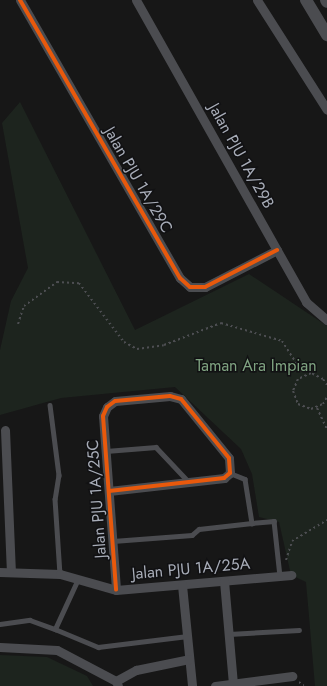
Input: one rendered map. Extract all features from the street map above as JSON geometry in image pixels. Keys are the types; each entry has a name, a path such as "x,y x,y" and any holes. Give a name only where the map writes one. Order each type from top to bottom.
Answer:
{"street":[{"name":"Jalan PJU 1A/29C","path":"20,0 180,278 190,287 205,287 277,250"},
{"name":"Jalan PJU 1A/29B","path":"136,0 306,302 327,320"},
{"path":"257,0 327,110"},
{"path":"306,0 327,35"},
{"name":"Jalan PJU 1A/25C","path":"116,590 103,416 107,407 115,402 170,396 181,399 229,458 230,473"},
{"path":"5,430 11,571"},
{"path":"109,491 224,478 230,473"},
{"name":"Jalan PJU 1A/25A","path":"0,572 11,571 60,574 116,590 291,575"},
{"path":"224,581 229,634 237,684"},
{"path":"182,585 192,686"},
{"path":"0,647 57,650 117,683 136,670 189,659"},
{"path":"215,686 292,676"}],"lane":[{"path":"50,405 58,475 55,499 60,574"},
{"path":"106,451 156,447 189,482"},
{"path":"230,473 245,478 252,523"},
{"path":"113,541 192,534 199,529 274,521 280,576"},
{"path":"55,629 78,579"},
{"path":"0,624 30,620 98,647 187,636"},
{"path":"229,634 299,630"}],"path":[{"path":"18,324 24,306 57,282 79,283 124,342 137,349 164,345 221,323 282,341 304,374"},
{"path":"327,384 317,375 304,374 294,384 294,398 304,408 317,408 327,397"},
{"path":"317,408 327,429"},
{"path":"280,576 292,541 327,520"}],"green space":[{"name":"Taman Ara Impian","path":"20,102 135,330 249,274 327,326 327,686 315,686 306,582 291,575 279,522 259,517 252,474 241,449 175,387 61,398 0,415 0,350 11,301 28,268 2,123"},
{"path":"0,655 47,657 87,676 93,686 0,686"}],"cycle path":[{"path":"20,0 180,278 190,287 205,287 277,250"},
{"path":"109,491 224,478 230,473 229,458 181,399 170,396 115,401 107,407 103,416 116,590"}]}
